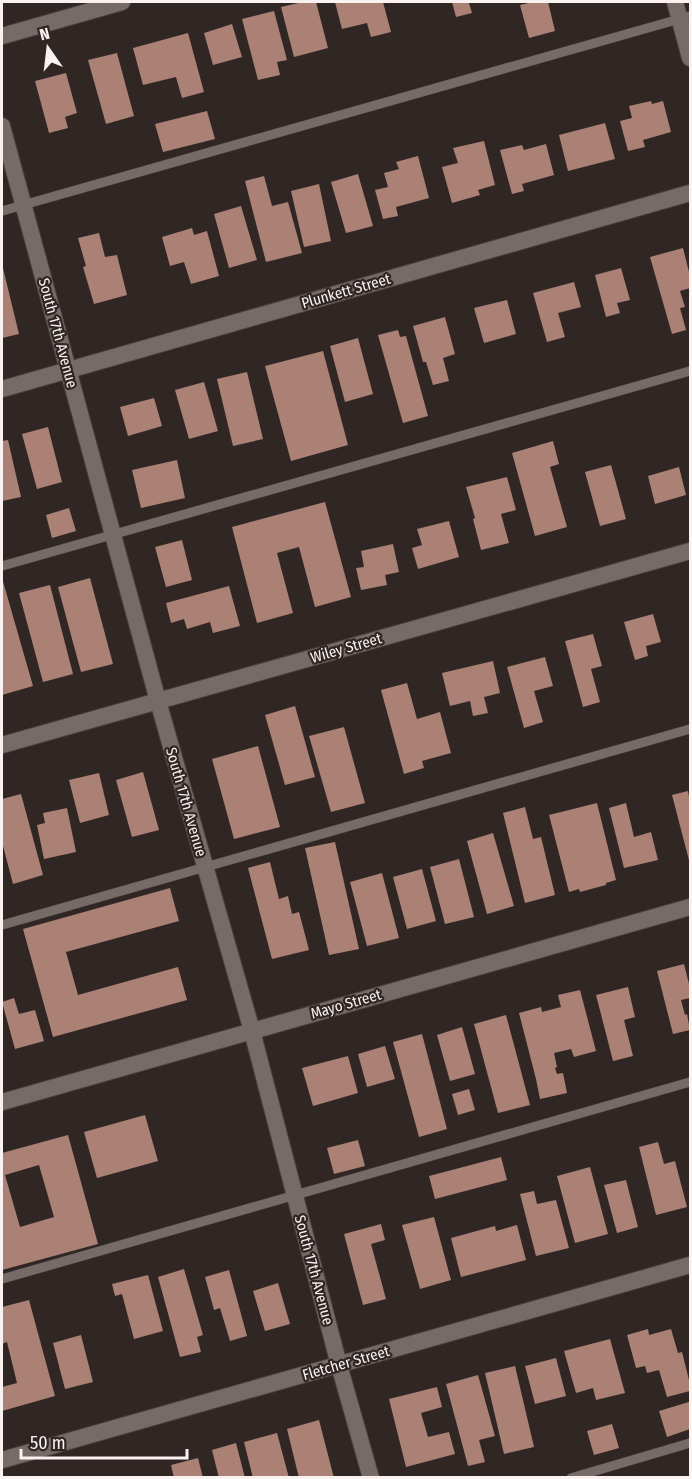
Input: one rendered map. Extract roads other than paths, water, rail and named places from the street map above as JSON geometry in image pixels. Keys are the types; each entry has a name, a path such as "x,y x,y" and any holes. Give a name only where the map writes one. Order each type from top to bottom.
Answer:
{"street":[{"path":"2,36 122,2"},
{"path":"675,2 685,17 690,58"},
{"name":"South 17th Avenue","path":"2,126 112,534 252,1030 339,1365 371,1478"},
{"name":"Plunkett Street","path":"2,389 690,193"},
{"name":"Wiley Street","path":"2,746 690,551"},
{"name":"Mayo Street","path":"2,1102 690,907"},
{"name":"Fletcher Street","path":"2,1460 690,1265"}],"lane":[{"path":"2,211 685,17"},
{"path":"2,566 690,371"},
{"path":"2,925 690,729"},
{"path":"2,1279 690,1082"},
{"path":"571,1478 690,1443"}]}
